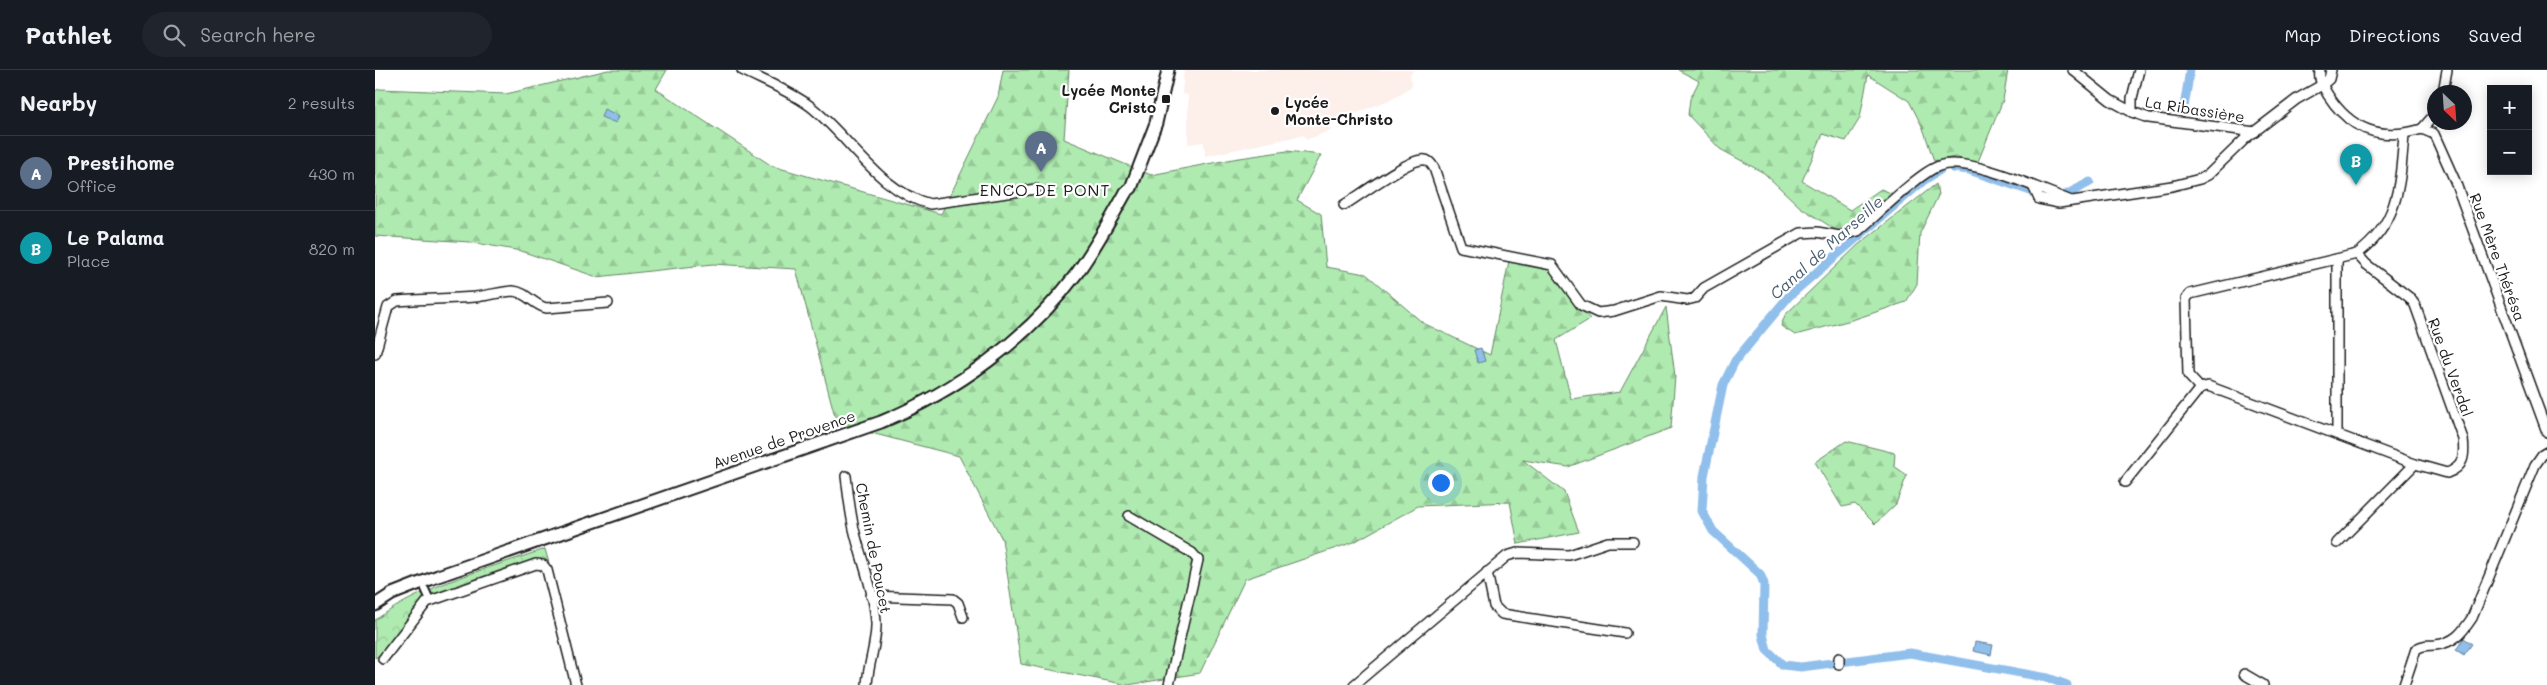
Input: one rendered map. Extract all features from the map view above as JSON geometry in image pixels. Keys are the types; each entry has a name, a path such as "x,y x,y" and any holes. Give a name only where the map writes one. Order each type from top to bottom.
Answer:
{"main road":[{"name":"Avenue de Provence","path":"375,605 392,594 438,576 860,430 917,406 963,379 1000,351 1037,317 1076,274 1126,192 1150,121 1162,70"},
{"name":"Avenue de Provence","path":"1126,192 1131,188 1156,123 1168,70"}],"street":[{"path":"741,70 810,106 896,189 914,200 930,204 1036,189"},
{"name":"La Ribassière","path":"2073,70 2111,100 2132,112 2149,118 2255,132"},
{"name":"La Ribassière","path":"2132,112 2132,98 2139,70"},
{"path":"2320,70 2319,77 2322,85 2342,114 2364,128 2386,134 2404,135 2422,129 2427,123"},
{"path":"2035,191 2053,202 2200,180 2255,132 2297,99 2322,85 2329,79 2331,70"},
{"path":"2444,85 2447,70"},
{"name":"Rue Mère Thérésa","path":"2422,129 2433,134 2455,181 2547,432"},
{"path":"2200,388 2188,375 2186,299 2190,294 2357,254 2381,234 2393,209 2404,135"},
{"path":"1344,205 1410,163 1424,159 1434,168 1461,247 1552,265 1581,305 1598,313 1614,311 1661,296 1687,300 1695,298 1704,288 1801,233 1849,235 1858,231 1937,166 1949,163 1963,164 2035,191 2065,199"},
{"name":"Rue du Verdal","path":"2357,254 2366,264 2410,298 2463,439 2463,461 2453,471 2447,473 2415,464"},
{"path":"2337,259 2337,433"},
{"path":"375,354 388,307 397,301 472,297 511,291 519,292 540,307 547,308 608,303"},
{"path":"2125,482 2200,388 2208,386 2337,433 2415,464 2337,542"},
{"path":"2404,685 2416,649 2422,645 2447,644 2461,633 2476,611 2535,464 2547,452"},
{"name":"Chemin de Poucet","path":"846,476 854,527 876,621 874,653 868,663 867,685"},
{"path":"1129,516 1191,552 1198,560 1169,685"},
{"path":"1354,685 1507,556 1517,553 1569,555 1607,542 1633,542"},
{"path":"383,659 422,606 430,600 536,564 543,565 547,570 576,685"},
{"path":"1487,572 1494,606 1502,614 1625,633"},
{"path":"425,589 430,600"},
{"path":"375,598 392,594"},
{"path":"871,596 953,599 958,602 963,616"},
{"path":"2244,674 2263,685"}],"shaded area":[{"name":"Lycée Monte-Christo","path":"1184,70 1414,70 1410,75 1412,86 1394,98 1329,124 1331,130 1306,140 1304,135 1205,156 1204,142 1188,144 1188,95 1182,94"}],"green space":[{"path":"608,70 667,70 656,89 772,166 941,214 998,97 1003,70 1069,70 1064,139 1151,175 1233,159 1287,151 1321,155 1297,200 1321,214 1326,267 1366,274 1423,323 1490,355 1509,261 1550,270 1590,319 1556,340 1571,399 1620,392 1666,307 1675,376 1671,428 1568,467 1523,460 1564,492 1579,532 1518,544 1510,502 1418,506 1354,542 1245,579 1200,673 1128,685 1021,664 1002,539 959,456 837,424 796,269 713,264 597,277 521,251 470,242 375,236 375,91 379,89 506,94"},
{"path":"1678,70 2008,70 2003,100 1977,164 1955,157 1934,161 1923,128 1909,101 1868,75 1860,118 1846,141 1823,134 1802,181 1850,210 1881,189 1893,194 1859,226 1849,231 1839,232 1800,207 1764,173 1720,149 1688,115 1690,99 1699,81"},
{"path":"1936,184 1939,194 1920,233 1917,284 1906,302 1855,319 1795,335 1781,326 1785,315 1858,245"},
{"path":"1846,441 1895,453 1894,466 1907,475 1896,504 1875,524 1855,504 1842,507 1815,462"},
{"path":"545,549 549,563 537,562 431,596 383,653 375,658 375,620 395,607 457,578"}],"water":[{"path":"604,109 619,116 616,123 601,117"},
{"path":"1481,348 1485,361 1478,363 1474,350"},
{"path":"2464,638 2472,644 2464,655 2456,650"},
{"path":"1975,642 1993,645 1991,655 1973,651"}],"waterway":[{"name":"Canal de Marseille","path":"2184,107 2190,70"},
{"name":"Canal de Marseille","path":"1953,168 1969,170 2051,198 2060,198 2090,182"},
{"name":"Canal de Marseille","path":"1940,170 1923,181 1789,296 1735,361 1723,385 1704,476 1702,511 1713,531 1760,574 1764,584 1763,635 1767,650 1783,665 1801,667 1910,653 2048,678 2067,685"}],"place":[{"name":"Lycée Monte Cristo","path":"1166,99"},
{"name":"Lycée Monte-Christo","path":"1275,111"},
{"name":"Prestihome","path":"1041,172"},
{"name":"Le Palama","path":"2356,185"}],"district":[{"name":"ENCO DE PONT","path":"1045,189"}]}
